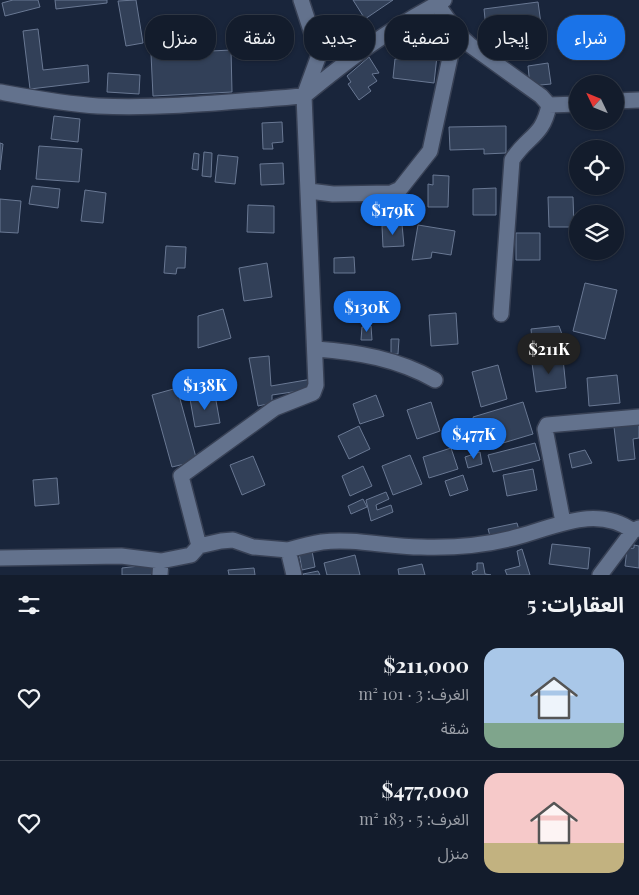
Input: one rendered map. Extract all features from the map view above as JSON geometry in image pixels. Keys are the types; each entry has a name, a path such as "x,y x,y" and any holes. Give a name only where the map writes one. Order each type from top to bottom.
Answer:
{"street":[{"path":"199,546 182,476 275,408 312,392 317,381 304,96 319,55 301,0"},
{"path":"0,92 99,106 175,106 304,96 357,52 394,27 440,2 447,15"},
{"path":"468,43 535,92 549,106 569,105"},
{"path":"309,191 333,194 390,193 400,189 430,151 449,60"},
{"path":"624,101 639,100"},
{"path":"501,314 512,160 519,150 534,138 545,122 549,106"},
{"path":"316,349 353,352 378,357 418,370 435,380"},
{"path":"563,522 546,429 547,425 639,417"},
{"path":"0,558 121,556 161,568 190,555 199,546 233,540 253,547 288,550 332,542 422,548 475,544 519,537 563,522 593,518 612,520 636,530 600,575"},
{"path":"288,550 294,575"}],"building":[{"path":"13,0 38,0 40,7 5,16 2,3"},
{"path":"55,0 107,0 107,3 56,9"},
{"path":"136,0 143,43 126,46 118,1"},
{"path":"353,0 393,0 371,15 362,15"},
{"path":"538,2 540,15 485,15 484,9"},
{"path":"38,29 43,70 88,65 89,82 30,89 23,31"},
{"path":"226,50 226,60 231,60 232,92 153,96 151,60 216,60 216,51"},
{"path":"366,60 371,60 379,73 372,74 377,81 368,87 371,91 359,100 348,84 351,82 347,76"},
{"path":"395,60 437,60 434,83 393,78"},
{"path":"548,63 551,84 530,86 528,66"},
{"path":"108,73 140,75 139,94 107,92"},
{"path":"54,116 80,119 78,142 51,139"},
{"path":"282,122 283,142 272,143 273,149 263,149 262,123"},
{"path":"506,126 506,153 484,154 484,149 450,150 449,127"},
{"path":"0,143 3,144 0,170"},
{"path":"39,146 82,149 79,182 36,179"},
{"path":"204,152 212,153 211,177 202,176"},
{"path":"194,153 199,154 198,170 192,169"},
{"path":"218,155 238,157 235,184 215,182"},
{"path":"283,163 284,184 261,185 260,164"},
{"path":"433,175 449,176 448,207 428,207 428,184 433,185"},
{"path":"32,186 60,189 58,208 29,204"},
{"path":"496,188 496,215 473,215 473,189"},
{"path":"85,190 106,193 103,223 81,221"},
{"path":"548,197 573,197 573,205 569,205 569,227 549,227"},
{"path":"0,199 21,201 18,233 0,232"},
{"path":"248,205 274,206 274,233 247,232"},
{"path":"402,224 404,246 383,247 382,226"},
{"path":"418,225 455,231 451,255 432,252 431,258 412,260"},
{"path":"516,233 540,233 540,260 516,260"},
{"path":"166,246 186,247 185,268 177,268 176,274 164,273"},
{"path":"354,257 355,273 334,273 334,258"},
{"path":"267,263 272,297 244,301 239,268"},
{"path":"585,283 617,290 605,339 573,331"},
{"path":"223,309 231,338 198,348 198,316"},
{"path":"456,313 458,344 431,346 429,315"},
{"path":"371,326 372,340 361,340 362,327"},
{"path":"559,326 567,348 533,351 531,329"},
{"path":"391,339 399,339 398,354 391,354"},
{"path":"269,356 271,386 312,379 313,389 272,395 272,403 258,406 249,358"},
{"path":"563,359 566,388 536,392 532,363"},
{"path":"498,365 507,399 481,407 472,372"},
{"path":"617,375 620,403 589,406 587,378"},
{"path":"177,388 197,461 172,467 152,395"},
{"path":"215,395 220,423 195,427 190,399"},
{"path":"376,395 384,416 360,424 353,404"},
{"path":"431,402 440,431 417,439 407,410"},
{"path":"523,402 533,434 483,449 473,417"},
{"path":"639,424 639,438 633,439 635,459 618,461 614,427"},
{"path":"359,426 370,449 349,459 338,436"},
{"path":"535,443 540,460 493,472 488,455"},
{"path":"451,448 458,469 429,478 423,457"},
{"path":"585,450 592,463 572,468 569,454"},
{"path":"480,452 482,464 468,468 465,457"},
{"path":"410,455 422,484 393,495 382,466"},
{"path":"253,456 265,485 242,495 230,465"},
{"path":"363,466 372,486 350,496 342,476"},
{"path":"533,469 537,490 507,496 503,475"},
{"path":"463,475 468,490 450,496 445,481"},
{"path":"57,478 59,504 35,506 33,480"},
{"path":"386,492 389,499 376,505 377,510 391,505 393,512 371,521 366,500"},
{"path":"363,499 367,507 351,514 348,506"},
{"path":"517,523 519,530 490,536 488,529"},
{"path":"552,544 590,548 588,569 549,564"},
{"path":"634,545 639,546 639,568 625,566 627,549 634,548"},
{"path":"522,549 530,575 507,575 505,570 520,566 517,551"},
{"path":"312,551 315,567 302,570 299,553"},
{"path":"355,555 360,575 327,575 324,563"},
{"path":"477,563 483,563 485,574 491,575 473,575 472,572 477,570"},
{"path":"155,564 154,575 122,575 122,568"},
{"path":"422,564 425,575 399,575 398,569"},
{"path":"254,568 255,575 229,575 228,570"},
{"path":"318,571 320,575 303,574"}]}
